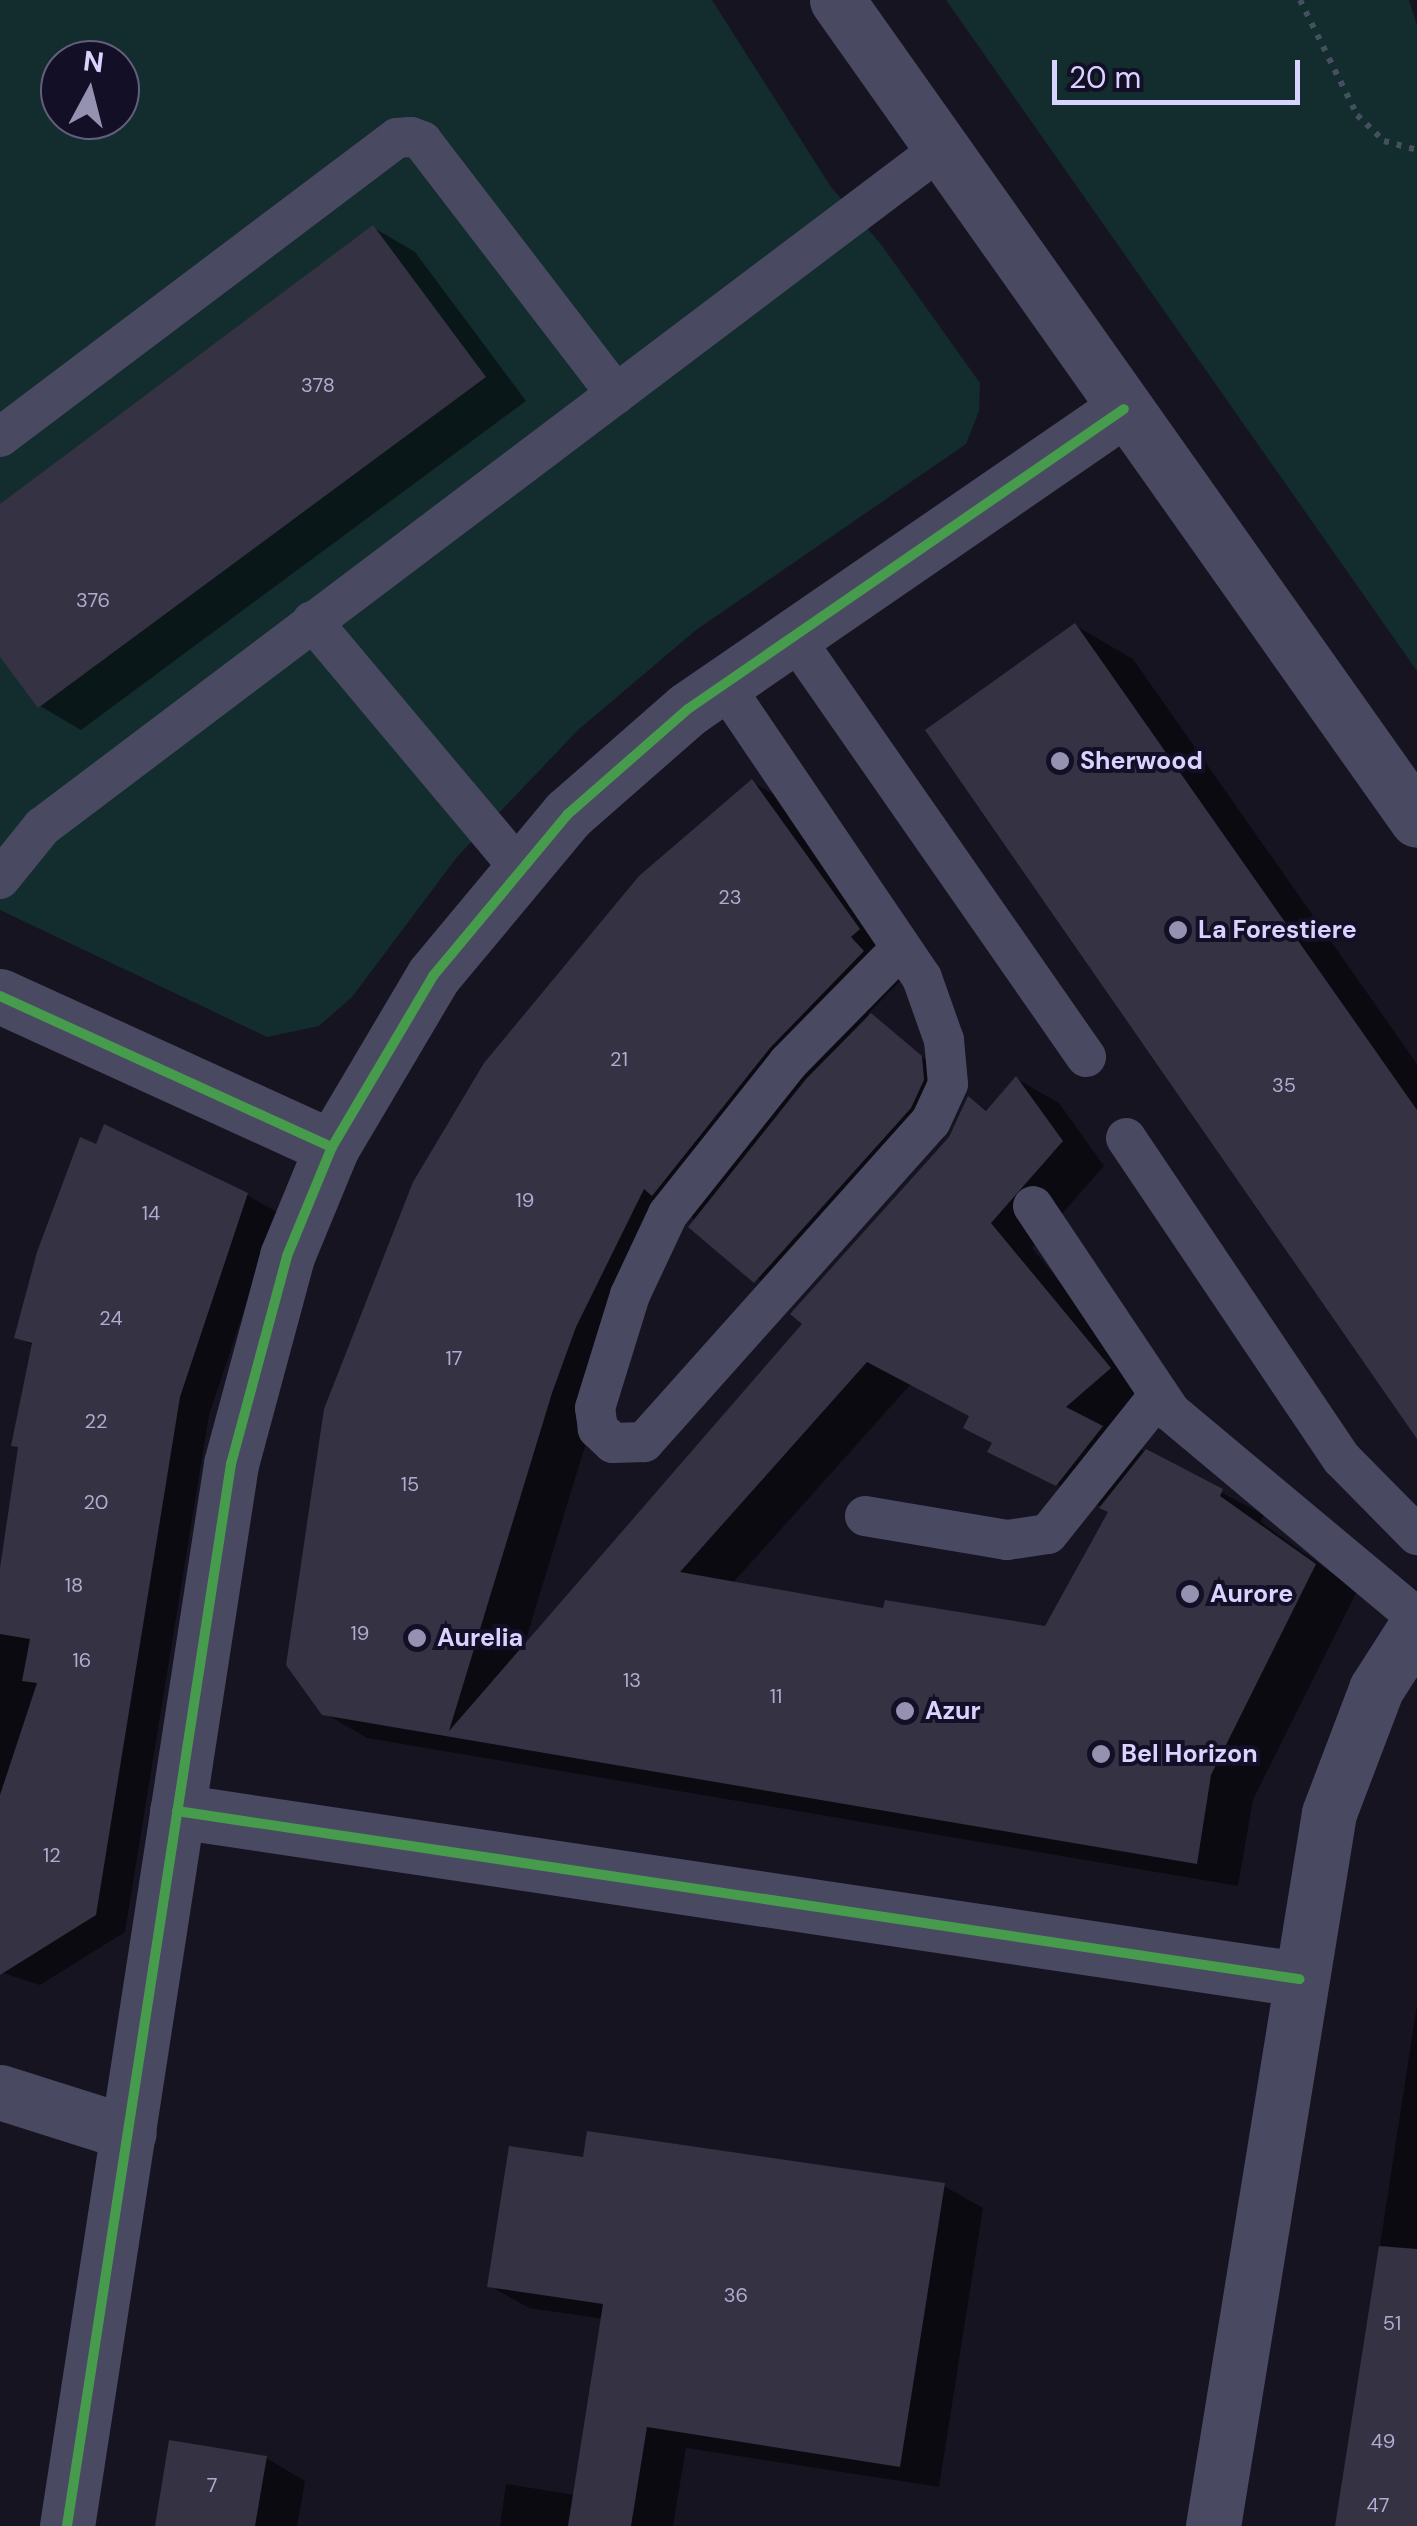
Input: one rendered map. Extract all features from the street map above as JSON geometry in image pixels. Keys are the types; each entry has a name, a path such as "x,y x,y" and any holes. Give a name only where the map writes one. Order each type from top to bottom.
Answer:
{"street":[{"path":"836,0 1417,820"},
{"path":"67,2526 231,1464 254,1364 287,1256 332,1148 433,976 520,869 623,762 723,684 1124,409"},
{"path":"0,996 332,1148"},
{"path":"1213,2526 1328,1813 1376,1688 1417,1621"},
{"path":"177,1811 1299,1979"},
{"path":"0,2092 130,2133"}],"lane":[{"path":"0,437 397,138 410,137 422,141 616,394"},
{"path":"0,879 42,827 939,150"},
{"path":"312,621 520,869"},
{"path":"794,636 1086,1056"},
{"path":"723,684 922,978 948,1060 948,1084 931,1121 644,1442 613,1443 598,1429 595,1408 630,1295 668,1214 788,1063 901,948"},
{"path":"1126,1138 1342,1459 1417,1535"},
{"path":"1033,1206 1158,1396 1417,1621"},
{"path":"865,1516 1007,1540 1048,1534 1158,1396"}],"path":[{"path":"1300,0 1357,115 1384,141 1417,150"}],"green space":[{"path":"0,0 712,0 831,187 880,243 980,383 979,411 966,444 696,630 578,730 457,857 352,997 319,1026 267,1037 0,910"},
{"path":"946,0 1409,0 1417,25 1417,671"}],"building":[{"path":"373,225 486,377 38,708 0,657 0,504"},
{"path":"1075,623 1417,1110 1417,1439 925,730"},
{"path":"752,779 860,929 851,937 864,951 770,1048 652,1196 644,1189 576,1327 552,1393 449,1731 802,1324 790,1314 949,1137 968,1096 986,1111 1016,1076 1063,1141 991,1223 1111,1368 1066,1407 1103,1426 1056,1486 987,1452 992,1443 963,1428 969,1416 867,1362 680,1572 883,1608 885,1600 1045,1626 1108,1512 1099,1508 1146,1449 1223,1489 1220,1496 1316,1564 1211,1775 1197,1864 322,1715 286,1665 324,1409 413,1182 484,1063 639,876"},
{"path":"871,1013 922,1056 924,1080 911,1108 754,1283 688,1227 806,1079"},
{"path":"104,1124 248,1193 180,1397 96,1915 0,1975 0,1795 37,1683 22,1681 30,1639 0,1634 0,1568 18,1447 11,1446 32,1343 14,1338 37,1252 80,1137 96,1144"},
{"path":"587,2131 945,2183 900,2467 647,2427 631,2526 568,2526 603,2304 487,2287 509,2146 583,2157"},
{"path":"1379,2246 1417,2249 1417,2526 1335,2526"},
{"path":"169,2440 267,2456 255,2526 155,2526"}],"cycle path":[{"path":"67,2526 231,1464 287,1256 332,1147 433,976 568,814 688,709 1124,409"},
{"path":"0,996 332,1147"},
{"path":"177,1811 1299,1979"}],"place":[{"name":"Sherwood","path":"1060,761"},
{"name":"La Forestiere","path":"1178,930"},
{"name":"Aurore","path":"1190,1594"},
{"name":"Aurelia","path":"417,1638"},
{"name":"Azur","path":"905,1711"},
{"name":"Bel Horizon","path":"1101,1754"}]}
